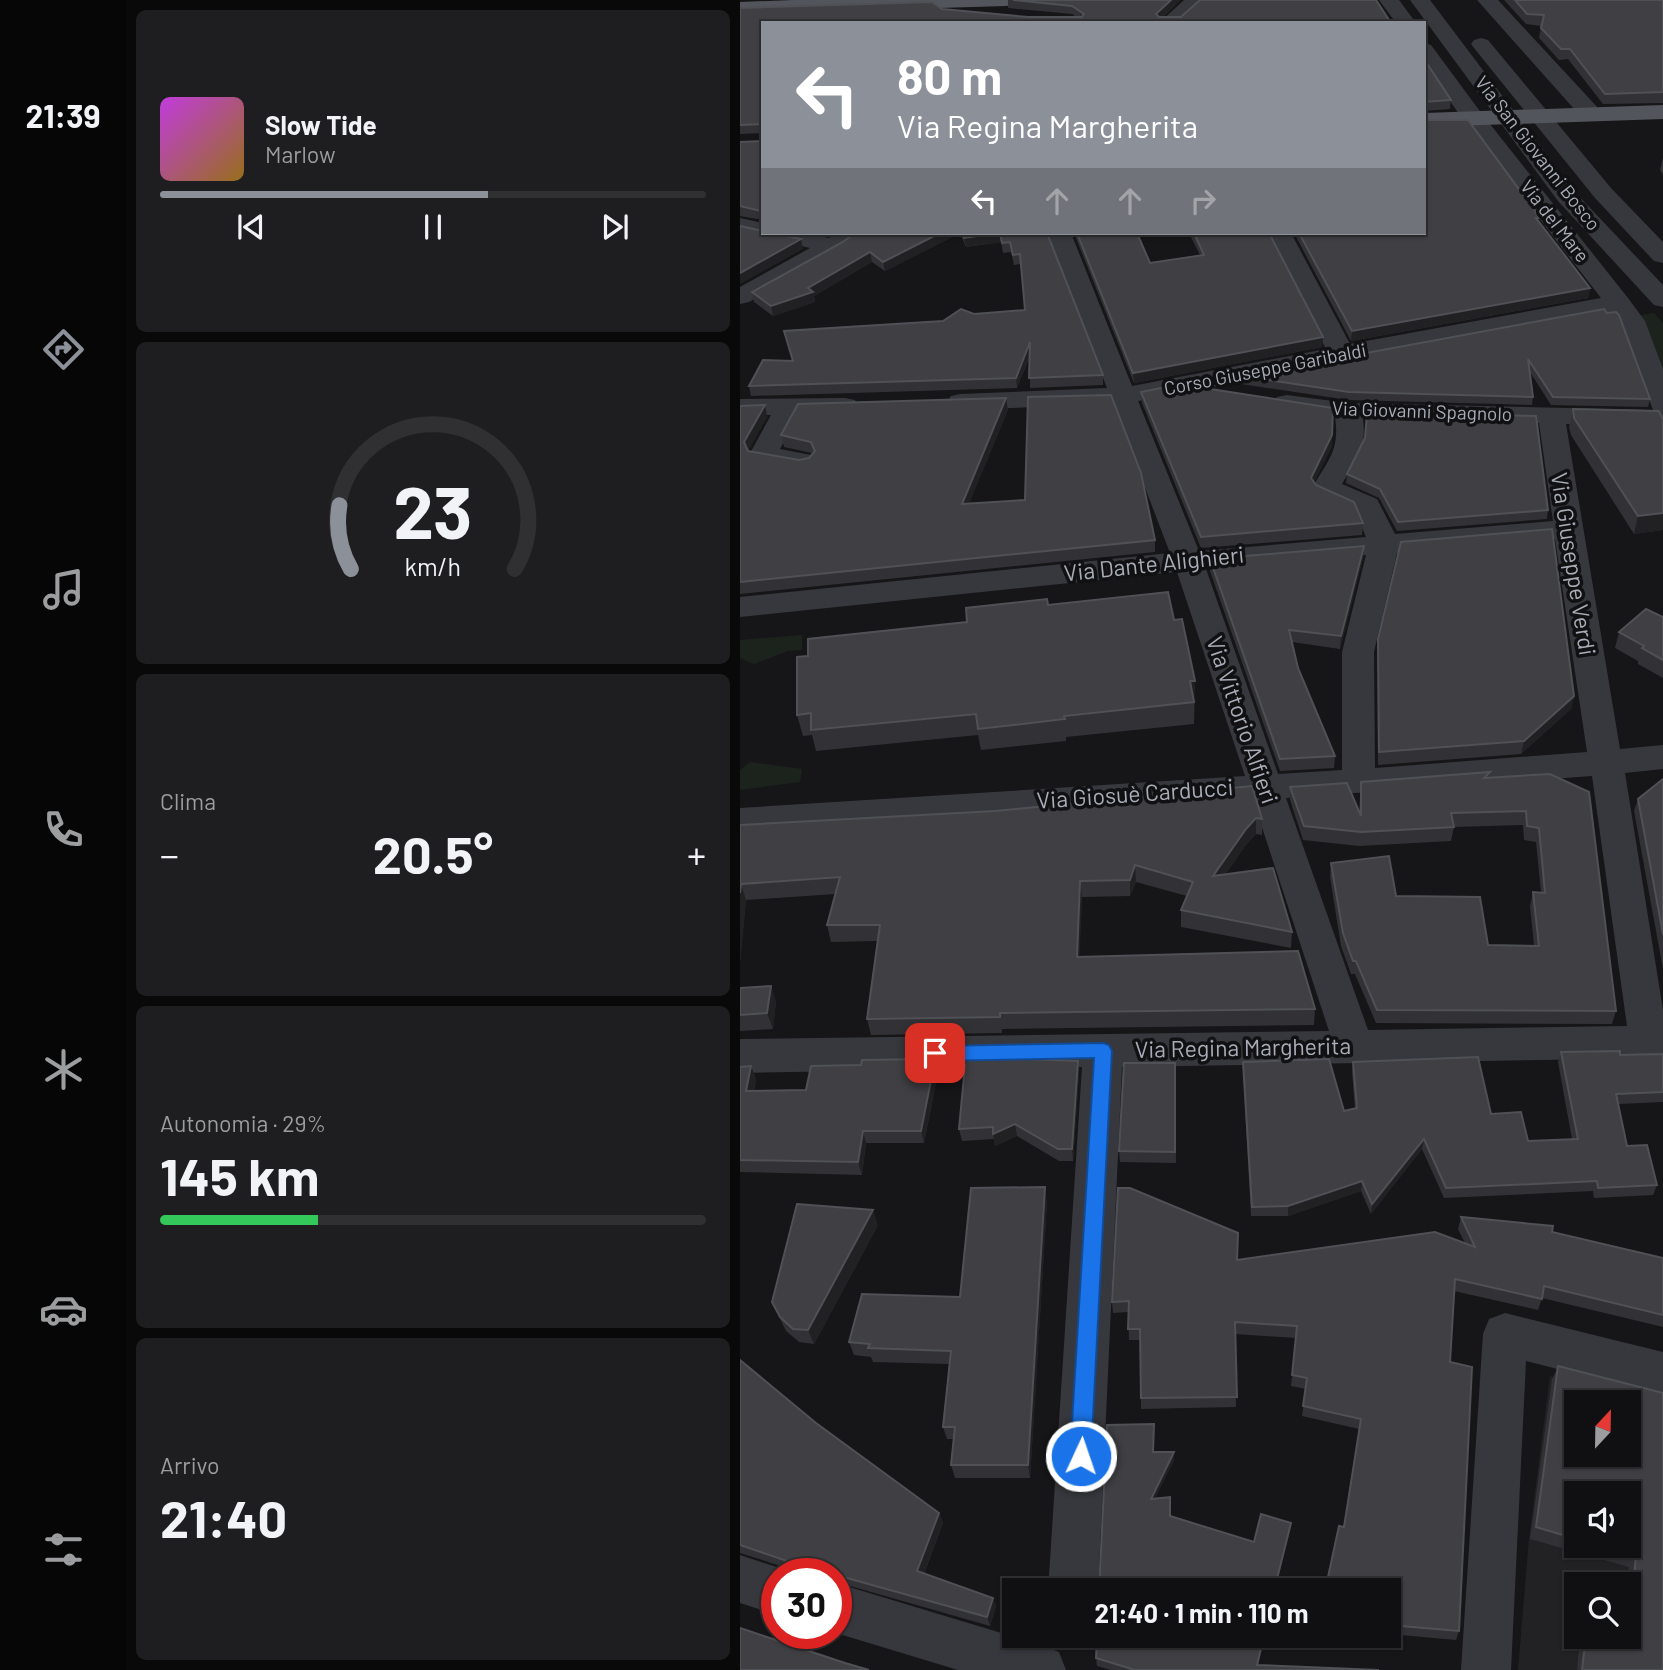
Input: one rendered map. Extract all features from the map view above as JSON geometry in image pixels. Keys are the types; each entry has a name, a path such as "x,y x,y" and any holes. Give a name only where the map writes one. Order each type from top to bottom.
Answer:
{"main road":[{"path":"740,8 946,1 1012,9"},
{"path":"1426,120 1663,112"}],"street":[{"path":"1171,21 1196,0"},
{"path":"1389,0 1405,21"},
{"name":"Via San Giovanni Bosco","path":"1420,0 1566,196 1663,300"},
{"path":"1487,0 1591,114"},
{"name":"Via San Giovanni Bosco","path":"1472,32 1603,193 1663,256"},
{"name":"Via del Mare","path":"1426,52 1474,119 1632,321 1663,405"},
{"path":"740,225 761,230"},
{"path":"783,235 833,246"},
{"path":"748,293 852,235"},
{"name":"Via Vittorio Alfieri","path":"1060,235 1188,561 1354,1046"},
{"path":"1280,235 1342,354"},
{"name":"Corso Giuseppe Garibaldi","path":"931,403 1121,396 1619,303"},
{"name":"Via Giovanni Spagnolo","path":"1184,386 1348,411 1663,418"},
{"path":"740,407 864,405"},
{"path":"789,407 763,455 801,461"},
{"path":"1348,411 1352,438 1350,447 1326,488 1367,505 1384,542 1358,652 1359,781"},
{"name":"Via Giuseppe Verdi","path":"1551,415 1596,712 1655,1042"},
{"name":"Via Dante Alighieri","path":"740,607 1384,542 1568,529"},
{"name":"Via Giosuè Carducci","path":"740,821 1531,770 1663,757"},
{"name":"Via Regina Margherita","path":"740,1056 1655,1042"},
{"path":"1074,1578 1103,1051"},
{"path":"1486,1670 1505,1334 1663,1374"},
{"path":"740,1579 761,1585"},
{"path":"852,1613 1041,1670"}],"shaded area":[{"path":"1654,313 1663,323 1663,377 1641,315"},
{"path":"802,635 802,650 788,651 754,664 740,658 740,640"},
{"path":"750,762 802,769 800,782 740,790 740,770"},
{"path":"1550,1376 1603,1390 1564,1390 1564,1467 1641,1467 1641,1400 1663,1406 1663,1670 1518,1670 1529,1539"}],"building":[{"path":"1013,0 1171,0 1156,14 1159,17 1181,17 1200,0 1376,0 1390,21 761,21 761,124 740,125 740,8 932,2 942,9 1028,17 1082,17 1084,14 1072,6"},
{"path":"1515,0 1663,0 1663,92 1605,94 1570,49 1561,49 1541,28 1544,15 1527,14"},
{"path":"1426,62 1451,100 1426,102"},
{"path":"1426,120 1468,120 1535,211 1539,218 1536,218 1590,288 1352,331 1300,235 1426,235"},
{"path":"761,141 761,211 740,206 740,142"},
{"path":"740,226 761,231 761,235 801,239 740,273"},
{"path":"853,235 936,235 883,262 870,252 808,288 813,292 771,306 752,292"},
{"path":"963,235 984,235 964,238"},
{"path":"1000,235 1048,235 1103,375 1029,378 1030,342 1016,378 749,386 763,360 793,361 784,331 943,321 961,309 974,314 1025,310 1020,254 1013,255 1010,242 1002,243"},
{"path":"1078,235 1138,235 1150,263 1204,255 1195,235 1270,235 1323,337 1133,373"},
{"path":"1604,309 1607,313 1616,312 1619,315 1650,399 1553,397 1528,359 1533,397 1349,392 1241,376"},
{"path":"1191,382 1194,386 1204,388 1333,408 1332,435 1311,478 1316,485 1354,502 1363,523 1201,537 1141,392"},
{"path":"1111,395 1141,473 1155,540 740,582 740,406 765,405 744,442 748,451 799,460 809,458 815,451 811,442 781,435 798,404 1006,398 962,504 1025,500 1028,397"},
{"path":"1573,409 1659,411 1663,420 1663,513 1638,516 1574,418"},
{"path":"1367,413 1536,416 1548,510 1398,522 1380,489 1347,474 1365,438"},
{"path":"1552,529 1574,696 1524,741 1379,752 1378,639 1401,542"},
{"path":"1364,546 1341,636 1289,630 1298,668 1335,756 1280,759 1210,559"},
{"path":"1168,592 1174,620 1182,619 1195,681 1190,681 1194,702 1064,716 1065,719 978,729 976,714 811,730 811,713 797,715 797,657 808,656 808,639 967,622 966,608 1047,599 1048,605"},
{"path":"1646,609 1663,617 1663,660 1619,632"},
{"path":"1490,772 1484,778 1550,774 1589,792 1616,1011 1377,1010 1356,961 1353,961 1343,933 1331,863 1389,856 1396,896 1480,897 1488,945 1539,946 1533,892 1545,893 1539,828 1527,826 1526,811 1451,813 1454,827 1361,832 1304,826 1290,787 1347,783 1361,816 1361,782"},
{"path":"1663,779 1663,934 1638,799"},
{"path":"1252,786 1262,819 1256,818 1246,829 1213,876 1273,868 1292,932 1181,910 1193,882 1135,865 1130,880 1080,881 1077,957 1298,951 1315,1009 1000,1013 1000,1017 867,1019 880,925 827,925 840,877 741,884 740,893 740,825 995,811"},
{"path":"771,986 767,1013 740,1015 740,988"},
{"path":"1620,1051 1620,1055 1663,1054 1663,1092 1616,1094 1627,1146 1647,1145 1657,1185 1598,1188 1597,1181 1446,1188 1424,1139 1372,1204 1362,1181 1288,1206 1252,1207 1243,1062 1329,1059 1344,1111 1357,1108 1353,1062 1478,1057 1491,1114 1521,1112 1528,1141 1578,1139 1561,1052"},
{"path":"1000,1058 1078,1061 1072,1149 1058,1149 1015,1124 993,1134 993,1127 959,1129 965,1065 935,1060 921,1131 863,1131 858,1162 740,1160 740,1067 751,1066 746,1091 806,1090 811,1066 861,1065 862,1060"},
{"path":"1124,1063 1175,1063 1175,1152 1119,1151"},
{"path":"1045,1187 1028,1465 951,1465 955,1427 943,1427 951,1351 868,1348 870,1344 849,1342 862,1294 960,1297 971,1188"},
{"path":"1118,1188 1130,1188 1238,1233 1237,1260 1435,1232 1475,1247 1461,1217 1553,1226 1552,1232 1663,1258 1663,1315 1544,1286 1542,1299 1455,1279 1450,1362 1472,1367 1459,1631 1401,1626 1401,1578 1328,1578 1339,1526 1344,1527 1361,1419 1303,1406 1307,1378 1292,1375 1297,1326 1235,1322 1237,1397 1141,1398 1140,1329 1128,1329 1129,1301 1112,1302"},
{"path":"797,1204 873,1210 808,1330 793,1329 780,1317 772,1302"},
{"path":"740,1360 816,1423 939,1513 917,1571 993,1598 987,1617 852,1579 852,1558 778,1558 740,1545"},
{"path":"1558,1366 1663,1393 1663,1670 1582,1670 1584,1649 1641,1649 1641,1572 1635,1572 1636,1558 1641,1558 1641,1481 1564,1481 1564,1535 1536,1527"},
{"path":"1154,1424 1153,1452 1174,1452 1151,1499 1170,1497 1170,1516 1254,1542 1261,1514 1291,1523 1277,1578 1100,1578 1107,1425"},
{"path":"740,1628 761,1635 761,1649 803,1649 869,1670 740,1670"},
{"path":"1096,1648 1261,1648 1257,1665 1379,1670 1135,1670 1096,1658"}],"route":[{"path":"935,1053 1103,1051 1081,1456"}]}
